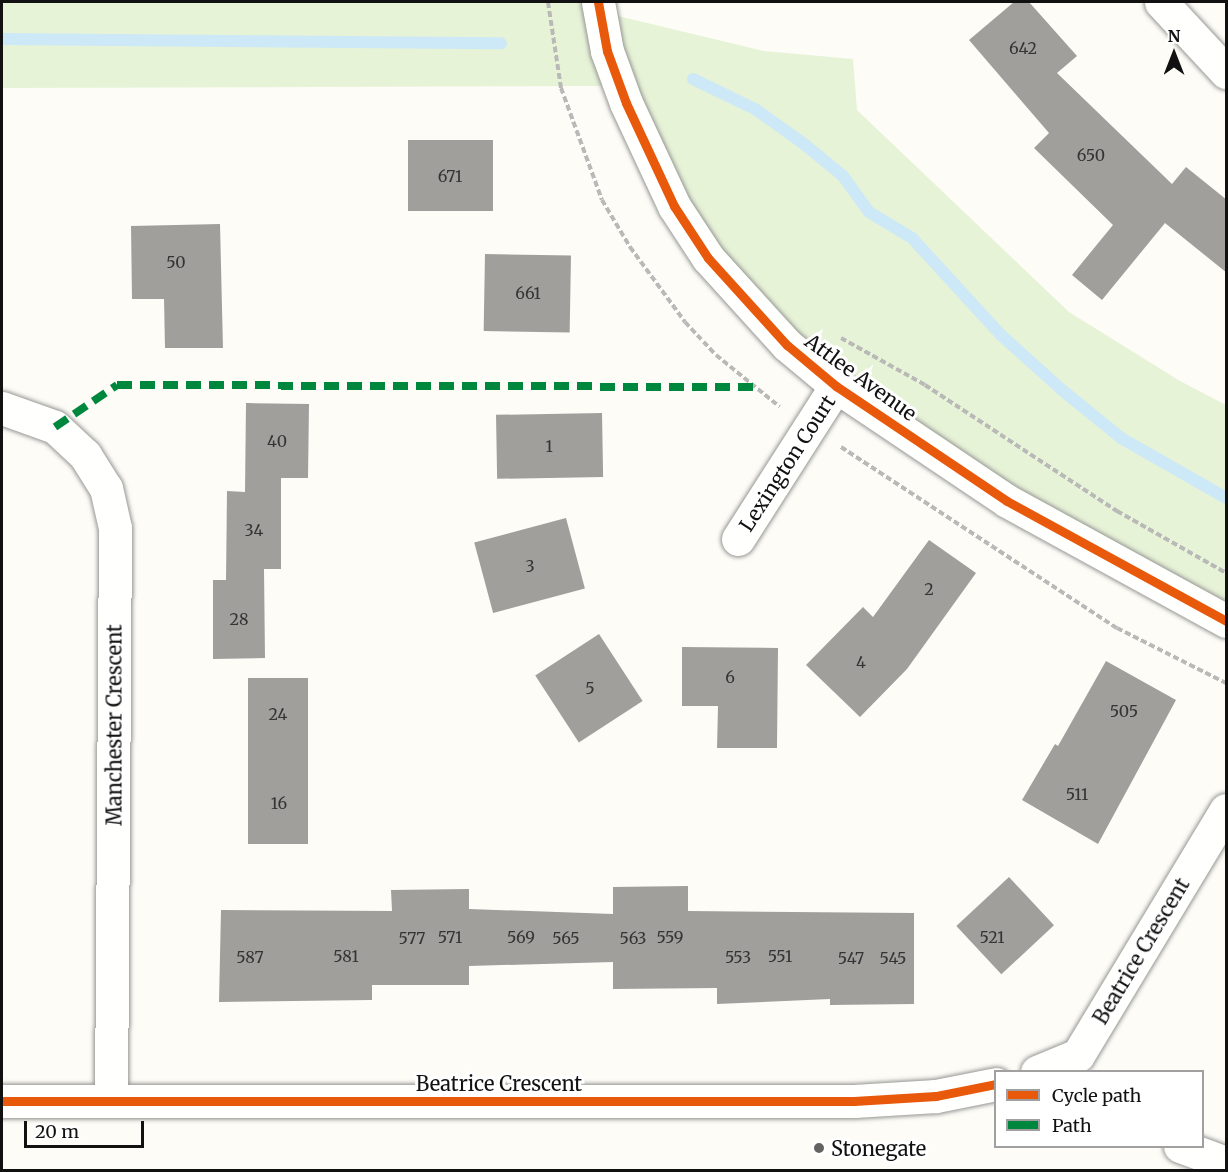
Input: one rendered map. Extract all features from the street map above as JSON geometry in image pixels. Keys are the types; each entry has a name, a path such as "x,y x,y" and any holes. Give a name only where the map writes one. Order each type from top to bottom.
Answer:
{"street":[{"name":"Attlee Avenue","path":"598,2 607,51 626,103 674,206 708,258 743,300 836,386 1007,501 1227,621"},
{"path":"1161,2 1227,72"},
{"name":"Lexington Court","path":"738,539 836,386"},
{"name":"Manchester Crescent","path":"2,408 55,427 85,455 106,488 115,528 111,1100"},
{"name":"Beatrice Crescent","path":"1043,1070 1085,1063 1227,810"},
{"name":"Beatrice Crescent","path":"2,1101 854,1101 936,1096 994,1084"},
{"path":"1186,1148 1227,1163"}],"path":[{"path":"548,2 561,88 603,200 630,247 686,322 753,387"},
{"path":"832,332 925,385 1117,511 1227,573"},
{"path":"809,428 1117,627 1227,683"}],"green space":[{"path":"2,2 595,2 597,11 764,51 853,59 857,110 1069,312 1180,381 1226,405 1226,624 784,345 615,86 2,88"}],"building":[{"path":"1014,2 1029,2 1077,56 1057,73 1172,184 1186,167 1227,200 1227,273 1165,223 1102,300 1072,275 1113,225 1034,148 1049,133 969,40"},
{"path":"408,140 493,140 493,211 408,211"},
{"path":"220,224 223,348 165,348 164,299 132,299 131,226"},
{"path":"485,254 571,256 570,332 484,331"},
{"path":"246,403 309,404 308,478 281,478 281,569 264,569 265,658 213,659 213,580 226,580 227,491 245,492"},
{"path":"602,413 603,477 497,479 496,415"},
{"path":"566,518 585,589 493,613 474,543"},
{"path":"929,540 976,573 907,669 860,717 806,665 863,607 873,617"},
{"path":"599,634 643,701 579,742 535,675"},
{"path":"682,647 778,648 777,748 717,748 718,706 682,706"},
{"path":"1106,661 1176,700 1098,844 1022,800 1055,744 1058,746"},
{"path":"248,678 308,678 308,844 248,844"},
{"path":"1009,877 1054,925 1001,974 956,926"},
{"path":"688,886 688,911 914,913 914,1004 830,1005 830,999 717,1004 717,988 613,989 613,962 469,966 469,985 372,985 372,1000 219,1002 221,910 392,911 391,890 469,889 469,909 613,914 613,887"}],"waterway":[{"path":"2,39 501,43"},
{"path":"693,79 755,109 804,144 843,176 869,212 912,238 1001,335 1062,390 1121,438 1226,498"}],"marked path":[{"path":"55,427 117,385 753,387"}],"cycle path":[{"path":"598,2 607,51 626,103 674,206 708,258 787,345 836,386 1007,501 1226,621"},
{"path":"2,1101 854,1101 936,1096 994,1084"}],"place":[{"name":"Stonegate","path":"819,1148"}]}
